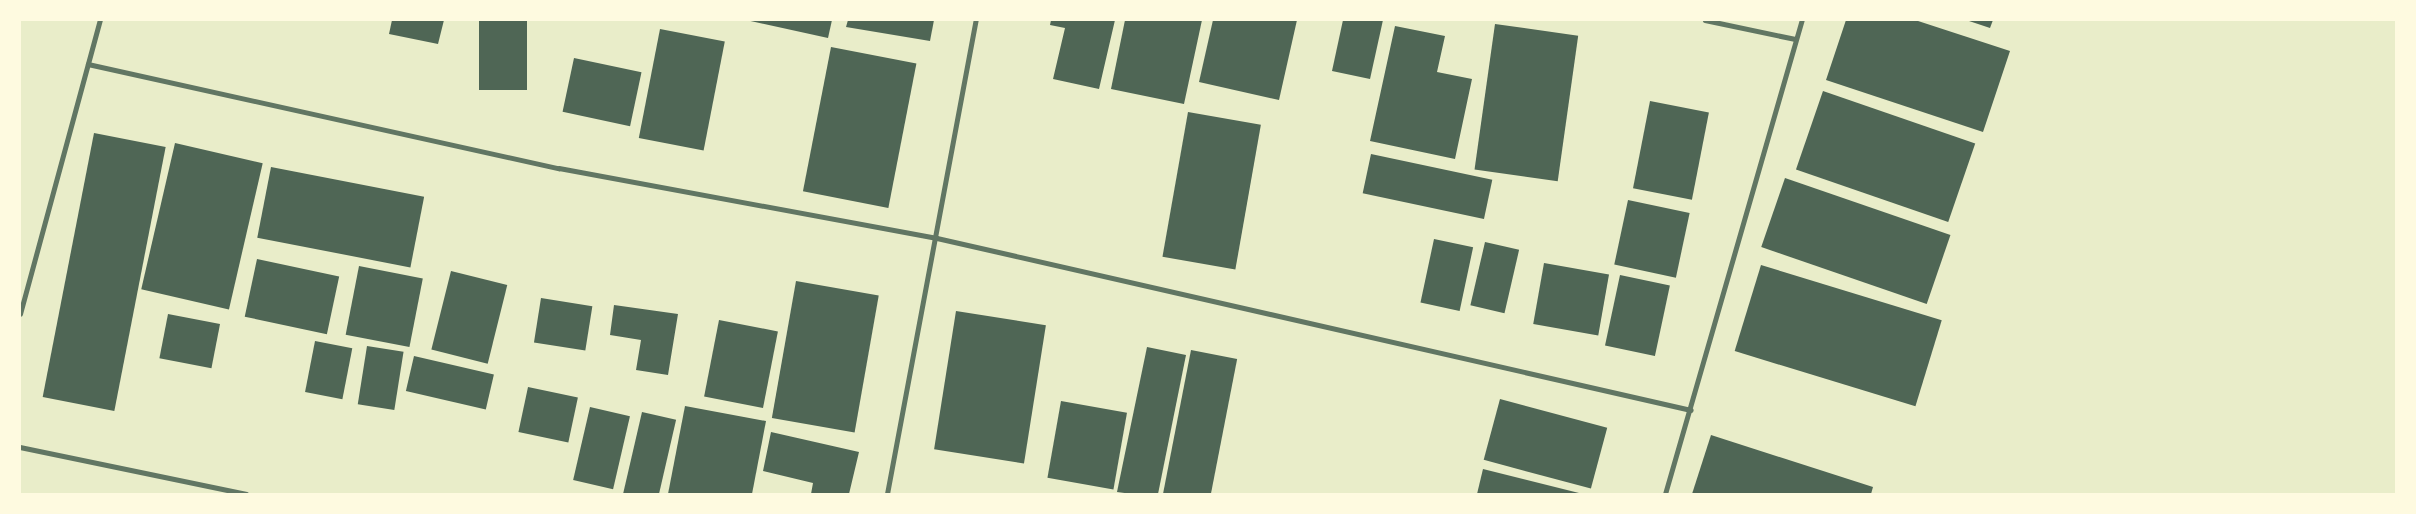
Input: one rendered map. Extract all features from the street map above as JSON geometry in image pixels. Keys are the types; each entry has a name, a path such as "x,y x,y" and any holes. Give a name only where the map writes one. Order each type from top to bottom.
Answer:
{"lane":[{"path":"20,314 100,20"},
{"path":"887,495 937,238 976,20"},
{"path":"1706,20 1795,39"},
{"path":"1665,495 1802,20"},
{"path":"88,64 560,168 937,238 1691,410"},
{"path":"20,447 246,495"}],"building":[{"path":"392,20 444,20 438,44 389,34"},
{"path":"479,20 527,20 527,90 479,90"},
{"path":"746,20 832,20 828,38"},
{"path":"848,20 934,20 930,41 846,27"},
{"path":"1051,20 1115,20 1099,89 1053,79 1065,28 1050,25"},
{"path":"1125,20 1202,20 1184,104 1111,89"},
{"path":"1213,20 1297,20 1279,100 1199,82"},
{"path":"1343,20 1383,20 1370,79 1332,71"},
{"path":"1846,20 1915,20 2010,51 1983,132 1826,80"},
{"path":"1966,20 1993,20 1990,28"},
{"path":"1495,24 1578,36 1558,181 1475,170"},
{"path":"1395,26 1445,36 1437,72 1472,79 1455,159 1370,141"},
{"path":"660,29 725,42 704,151 639,138"},
{"path":"831,47 916,64 888,208 803,191"},
{"path":"574,58 641,72 630,126 563,112"},
{"path":"1823,91 1975,143 1948,222 1796,169"},
{"path":"1650,101 1709,112 1692,200 1633,188"},
{"path":"1188,112 1261,125 1235,270 1162,257"},
{"path":"94,133 166,147 114,411 43,397"},
{"path":"175,143 263,163 229,309 141,289"},
{"path":"1371,154 1492,180 1484,219 1363,193"},
{"path":"271,167 424,197 410,267 257,238"},
{"path":"1785,178 1950,235 1927,304 1761,247"},
{"path":"1628,200 1690,213 1676,278 1614,265"},
{"path":"1434,239 1473,247 1460,311 1420,303"},
{"path":"1485,242 1519,250 1504,313 1470,305"},
{"path":"257,259 339,276 327,334 245,317"},
{"path":"1544,263 1609,274 1598,336 1533,324"},
{"path":"1761,265 1942,320 1915,406 1735,351"},
{"path":"359,266 423,278 409,347 346,335"},
{"path":"451,271 507,285 488,364 431,350"},
{"path":"1620,275 1670,286 1655,356 1605,345"},
{"path":"796,281 879,296 855,432 772,418"},
{"path":"541,298 592,306 585,351 534,342"},
{"path":"614,305 678,314 668,375 636,370 641,340 610,335"},
{"path":"956,311 1046,325 1024,464 934,449"},
{"path":"168,314 220,324 211,368 159,358"},
{"path":"719,320 778,331 763,408 704,397"},
{"path":"315,341 352,348 342,399 305,392"},
{"path":"367,346 404,352 394,410 358,404"},
{"path":"1147,347 1186,355 1158,494 1117,492"},
{"path":"1191,350 1237,359 1211,494 1163,494"},
{"path":"414,356 494,374 486,410 406,391"},
{"path":"528,387 578,398 568,443 518,432"},
{"path":"1500,399 1607,428 1591,489 1484,460"},
{"path":"1061,401 1127,413 1113,489 1047,478"},
{"path":"685,406 766,421 752,494 668,494"},
{"path":"590,407 630,416 613,489 573,480"},
{"path":"642,412 676,420 659,494 623,494"},
{"path":"771,432 859,452 849,494 811,494 813,483 763,471"},
{"path":"1711,435 1873,487 1871,494 1692,494"},
{"path":"1483,469 1583,494 1477,494"}]}
